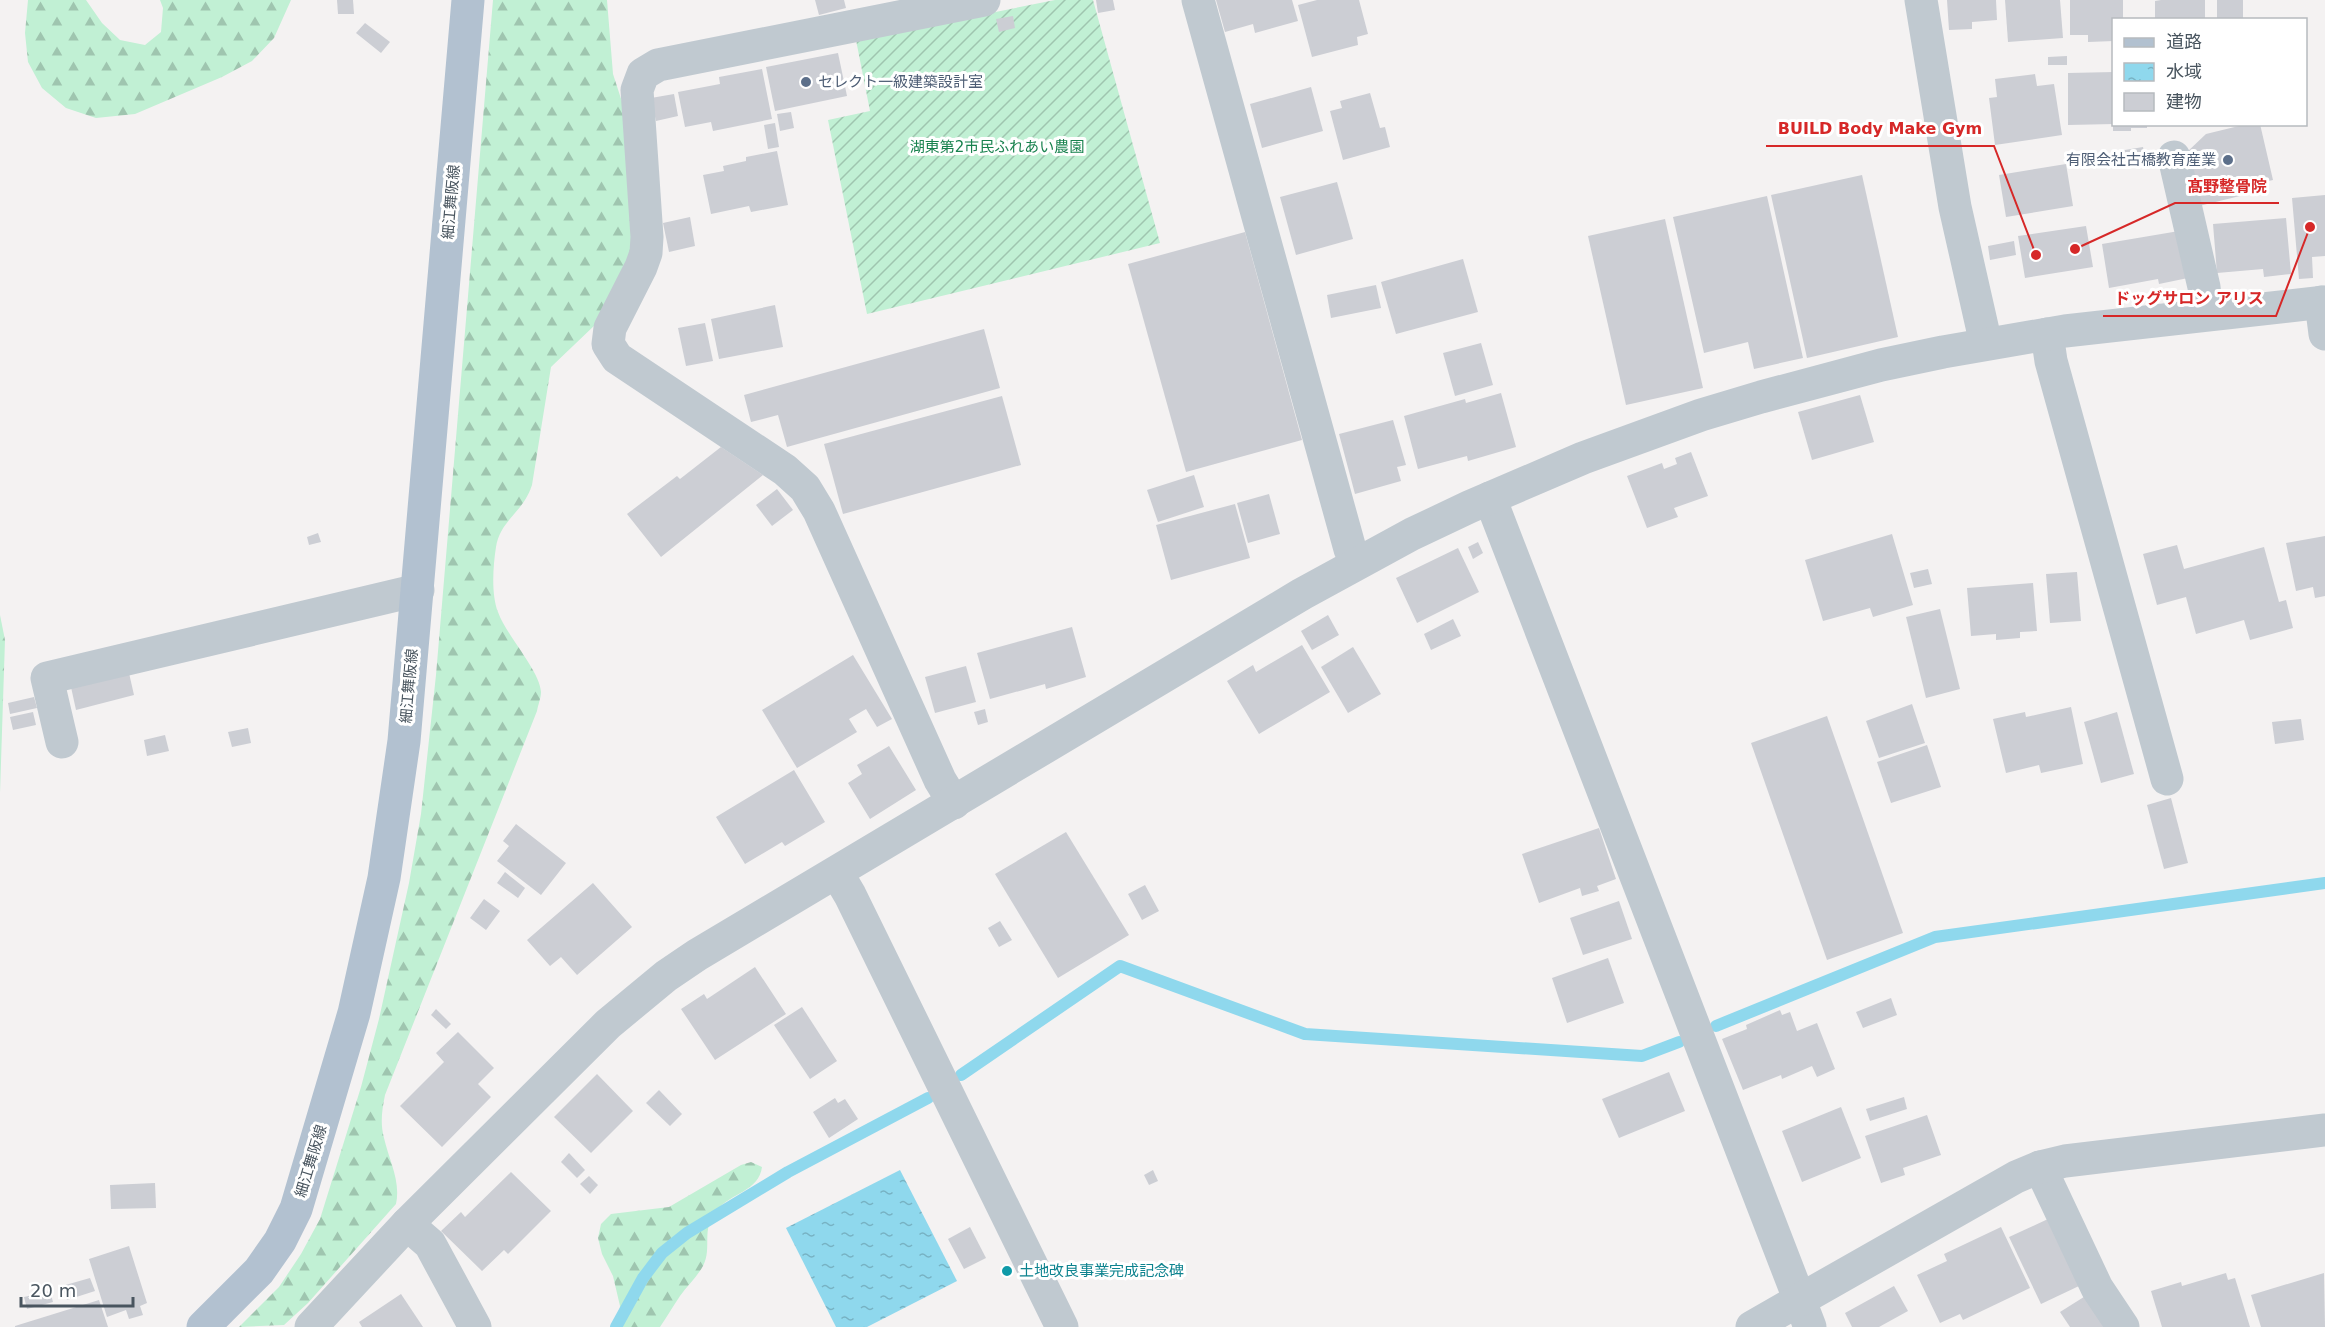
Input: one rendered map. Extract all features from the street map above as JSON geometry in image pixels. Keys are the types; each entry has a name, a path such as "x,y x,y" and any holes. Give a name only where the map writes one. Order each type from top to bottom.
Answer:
{"main road":[{"name":"細江舞阪線","path":"203,1327 259,1271 280,1241 296,1209 336,1079 370,945 386,867 404,741 468,0"}],"street":[{"path":"954,803 939,780 819,511 805,488 784,470 617,358 608,344 610,328 646,253 647,237 637,90 642,74 658,66 984,0"},
{"path":"1198,0 1350,549 1357,563"},
{"path":"1921,0 1955,207 1986,344"},
{"path":"2174,157 2204,286 2207,314"},
{"path":"311,1327 407,1224 636,999 698,956 1302,594 1412,534 1583,458 1701,415 1821,380 1986,344 2047,334 2207,314 2324,313"},
{"path":"2047,334 2051,361 2167,779"},
{"path":"1490,498 1805,1314"},
{"path":"62,742 47,678 418,590"},
{"path":"837,873 856,906 1062,1327"},
{"path":"1752,1327 1805,1314 2016,1177 2040,1167 2065,1161 2325,1130"},
{"path":"2040,1167 2097,1288 2123,1327"},
{"path":"407,1224 430,1244 475,1327"}],"green space":[{"path":"28,0 86,0 102,23 120,40 145,45 161,32 163,8 160,0 291,0 274,38 252,61 222,77 135,114 96,118 66,108 42,88 28,62 25,33"},
{"path":"493,0 607,0 613,74 624,108 632,250 596,324 551,367 532,485 523,503 498,538 493,580 496,605 502,621 535,674 541,697 385,1095 382,1127 396,1179 396,1204 308,1303 284,1325 239,1327 279,1287 301,1254 320,1219 361,1087 379,1019 409,883 421,814 436,675"},
{"name":"湖東第2市民ふれあい農園","path":"1055,0 1093,0 1160,243 867,314 828,120 870,111 856,40"},
{"path":"0,615 5,640 0,793"},
{"path":"751,1162 762,1167 760,1175 750,1187 723,1204 712,1217 703,1266 660,1327 618,1327 620,1306 613,1276 602,1254 598,1238 601,1224 611,1214 669,1207 741,1165"}],"water":[{"path":"900,1170 957,1281 867,1327 836,1327 786,1228"}],"building":[{"path":"337,0 353,0 354,14 338,14"},
{"path":"815,0 844,0 846,8 819,15"},
{"path":"1096,0 1113,0 1115,10 1098,13"},
{"path":"1216,0 1292,0 1298,21 1255,33 1253,24 1225,32"},
{"path":"1317,0 1359,0 1368,34 1357,37 1358,45 1312,57 1298,5"},
{"path":"1947,0 1996,0 1997,20 1972,22 1972,29 1949,30"},
{"path":"2005,0 2060,0 2063,38 2008,42"},
{"path":"2070,0 2123,0 2123,18 2112,18 2112,41 2088,42 2088,35 2070,35"},
{"path":"2205,0 2205,18 2155,18 2155,1"},
{"path":"2217,0 2243,0 2243,18 2217,18"},
{"path":"1013,16 1015,28 999,32 996,19"},
{"path":"365,23 390,42 381,53 356,33"},
{"path":"838,53 847,96 775,111 766,67"},
{"path":"2067,56 2067,65 2048,65 2048,57"},
{"path":"762,69 772,119 713,131 711,122 685,127 678,92 720,84 719,77"},
{"path":"2112,72 2112,124 2068,125 2068,73"},
{"path":"2035,74 2037,86 2054,84 2062,135 1995,145 1989,98 1997,97 1995,79"},
{"path":"1311,87 1323,131 1262,148 1250,104"},
{"path":"1370,93 1380,128 1385,127 1390,147 1343,160 1330,111 1342,108 1340,101"},
{"path":"674,94 678,116 656,121 651,98"},
{"path":"791,112 794,128 780,131 777,114"},
{"path":"775,123 779,147 768,149 764,125"},
{"path":"2113,126 2147,126 2147,128 2131,128 2131,131 2113,131"},
{"path":"2239,126 2260,126 2273,180 2239,188 2240,196 2199,206 2186,153 2206,134"},
{"path":"2143,147 2145,159 2121,163 2119,151"},
{"path":"777,151 788,205 751,212 749,206 711,214 703,175 724,171 723,166 746,161 746,157"},
{"path":"2066,164 2073,206 2006,217 1999,175"},
{"path":"1862,175 1898,337 1807,358 1771,195"},
{"path":"1337,182 1353,239 1296,255 1280,197"},
{"path":"2325,195 2325,256 2312,257 2313,278 2299,279 2292,198"},
{"path":"1767,196 1803,358 1754,369 1748,342 1704,353 1673,217"},
{"path":"690,217 695,246 669,252 663,223"},
{"path":"2286,218 2291,274 2264,277 2263,269 2217,273 2213,224"},
{"path":"1665,219 1703,388 1626,405 1588,236"},
{"path":"2086,226 2093,267 2025,278 2018,236"},
{"path":"2179,231 2188,278 2159,284 2158,279 2109,288 2102,244"},
{"path":"1245,232 1302,440 1186,472 1128,264"},
{"path":"2014,241 2016,255 1990,260 1988,246"},
{"path":"1463,259 1478,312 1396,334 1381,282"},
{"path":"1376,285 1381,308 1331,318 1327,295"},
{"path":"775,305 783,347 719,359 711,319"},
{"path":"705,323 713,361 686,366 678,328"},
{"path":"984,329 1000,388 787,447 778,415 751,422 744,395"},
{"path":"1481,343 1493,385 1455,396 1443,353"},
{"path":"1501,393 1516,447 1468,461 1467,456 1418,469 1404,416 1465,399 1466,403"},
{"path":"1860,395 1874,442 1812,460 1798,412"},
{"path":"1002,396 1021,465 843,514 824,444"},
{"path":"1393,420 1406,465 1397,467 1401,481 1355,494 1339,434"},
{"path":"721,447 763,475 661,557 627,514 677,476 680,479"},
{"path":"1691,452 1708,496 1674,508 1678,517 1647,528 1627,476 1662,463 1664,469 1677,464 1675,458"},
{"path":"1194,475 1204,507 1158,522 1147,490"},
{"path":"777,489 793,510 772,526 756,505"},
{"path":"1269,494 1280,534 1248,543 1237,503"},
{"path":"1235,504 1250,558 1171,580 1156,525"},
{"path":"318,533 321,542 309,545 307,537"},
{"path":"1892,534 1913,605 1873,617 1870,608 1823,621 1805,560"},
{"path":"2325,536 2325,596 2315,598 2313,587 2296,591 2286,543"},
{"path":"1478,542 1483,553 1473,559 1468,547"},
{"path":"2177,545 2184,569 2264,547 2279,602 2286,600 2293,628 2250,640 2244,620 2196,634 2186,597 2157,605 2143,554"},
{"path":"1458,548 1479,592 1417,623 1396,578"},
{"path":"1928,569 1932,584 1914,588 1910,573"},
{"path":"2077,572 2081,621 2050,623 2046,574"},
{"path":"2033,583 2037,631 2020,632 2020,638 1996,640 1996,634 1971,636 1967,588"},
{"path":"1940,609 1960,689 1926,698 1906,617"},
{"path":"1328,615 1339,635 1312,650 1301,631"},
{"path":"1453,619 1461,636 1431,650 1424,634"},
{"path":"1072,627 1086,677 1046,689 1045,684 990,699 977,653"},
{"path":"1302,645 1330,692 1259,734 1227,681 1253,665 1256,672"},
{"path":"1353,647 1381,694 1348,713 1321,667"},
{"path":"853,655 892,719 877,727 866,709 849,719 857,732 797,768 762,710"},
{"path":"966,666 976,702 935,713 925,677"},
{"path":"129,673 134,695 76,710 71,687"},
{"path":"34,697 37,708 10,714 8,703"},
{"path":"1912,704 1925,743 1879,758 1866,721"},
{"path":"2071,707 2083,764 2041,773 2039,765 2006,773 1993,719 2025,712 2026,717"},
{"path":"985,709 988,722 978,725 974,712"},
{"path":"33,712 36,725 13,730 10,717"},
{"path":"2117,712 2134,774 2101,783 2084,722"},
{"path":"1827,716 1903,933 1827,960 1751,743"},
{"path":"2301,719 2304,740 2275,744 2272,722"},
{"path":"248,728 251,743 232,747 228,732"},
{"path":"165,735 169,751 147,756 144,740"},
{"path":"1927,745 1941,787 1891,803 1877,762"},
{"path":"889,746 916,790 870,819 848,783 862,774 857,765"},
{"path":"794,770 825,822 785,846 782,842 745,864 716,817"},
{"path":"2171,798 2188,863 2164,869 2147,805"},
{"path":"516,824 566,863 541,895 497,861 509,846 503,841"},
{"path":"1599,828 1616,879 1597,886 1599,891 1582,896 1580,888 1539,903 1522,854"},
{"path":"1066,832 1129,935 1058,978 995,874"},
{"path":"505,872 525,888 518,898 497,883"},
{"path":"593,883 632,927 577,975 561,957 550,966 527,940"},
{"path":"1145,885 1159,911 1142,920 1128,894"},
{"path":"484,899 500,911 486,930 470,918"},
{"path":"1619,901 1632,939 1583,955 1570,918"},
{"path":"1000,921 1012,940 999,947 988,928"},
{"path":"1608,958 1624,1003 1567,1023 1552,978"},
{"path":"755,967 786,1014 715,1060 681,1009 704,994 707,999"},
{"path":"1891,998 1897,1015 1863,1028 1856,1012"},
{"path":"802,1007 837,1061 810,1079 774,1025"},
{"path":"436,1009 451,1024 446,1029 431,1015"},
{"path":"1780,1010 1782,1015 1790,1012 1797,1031 1817,1023 1835,1069 1817,1077 1812,1066 1782,1079 1781,1075 1743,1090 1722,1039 1747,1029 1746,1025"},
{"path":"458,1032 494,1068 478,1084 491,1097 442,1147 400,1106 444,1062 436,1053"},
{"path":"1669,1072 1685,1111 1619,1138 1602,1099"},
{"path":"597,1074 633,1111 591,1153 554,1117"},
{"path":"659,1090 682,1114 670,1126 646,1103"},
{"path":"1904,1097 1907,1109 1870,1121 1866,1109"},
{"path":"835,1098 838,1103 845,1099 858,1119 829,1138 813,1112"},
{"path":"1841,1107 1861,1158 1802,1182 1782,1131"},
{"path":"1927,1115 1941,1155 1903,1168 1905,1175 1881,1183 1865,1136"},
{"path":"569,1153 585,1170 577,1178 561,1162"},
{"path":"1153,1170 1158,1181 1149,1185 1144,1175"},
{"path":"511,1172 551,1211 508,1254 504,1250 482,1271 441,1231 461,1212 465,1217"},
{"path":"589,1176 598,1185 590,1194 580,1184"},
{"path":"155,1183 156,1208 111,1209 110,1185"},
{"path":"2048,1219 2079,1286 2041,1304 2009,1237"},
{"path":"970,1227 986,1258 964,1269 948,1239"},
{"path":"2001,1227 2030,1288 1963,1320 1960,1314 1940,1323 1917,1275 1947,1261 1944,1254"},
{"path":"129,1246 147,1303 140,1306 143,1315 129,1319 126,1310 107,1317 89,1259"},
{"path":"2226,1273 2228,1280 2235,1278 2250,1327 2162,1327 2151,1291 2181,1282 2182,1286"},
{"path":"2324,1273 2325,1327 2261,1327 2251,1295"},
{"path":"90,1278 95,1291 67,1300 62,1286"},
{"path":"1894,1286 1908,1311 1879,1327 1852,1327 1845,1313"},
{"path":"50,1291 53,1302 27,1309 24,1297"},
{"path":"401,1294 423,1327 362,1327 359,1322"},
{"path":"2087,1295 2109,1327 2070,1327 2060,1312"},
{"path":"99,1300 108,1327 15,1327 15,1326"}],"waterway":[{"path":"1716,1026 1935,937 2325,883"},
{"path":"961,1075 1120,966 1305,1034 1642,1056 1679,1042"},
{"path":"616,1327 643,1278 662,1253 687,1233 788,1172 928,1098"}],"place":[{"name":"セレクト一級建築設計室","path":"806,82"},
{"name":"有限会社古橋教育産業","path":"2228,160"},
{"name":"ドッグサロン アリス","path":"2310,227"},
{"name":"髙野整骨院","path":"2075,249"},
{"name":"BUILD Body Make Gym","path":"2036,255"},
{"name":"土地改良事業完成記念碑","path":"1007,1271"}]}
